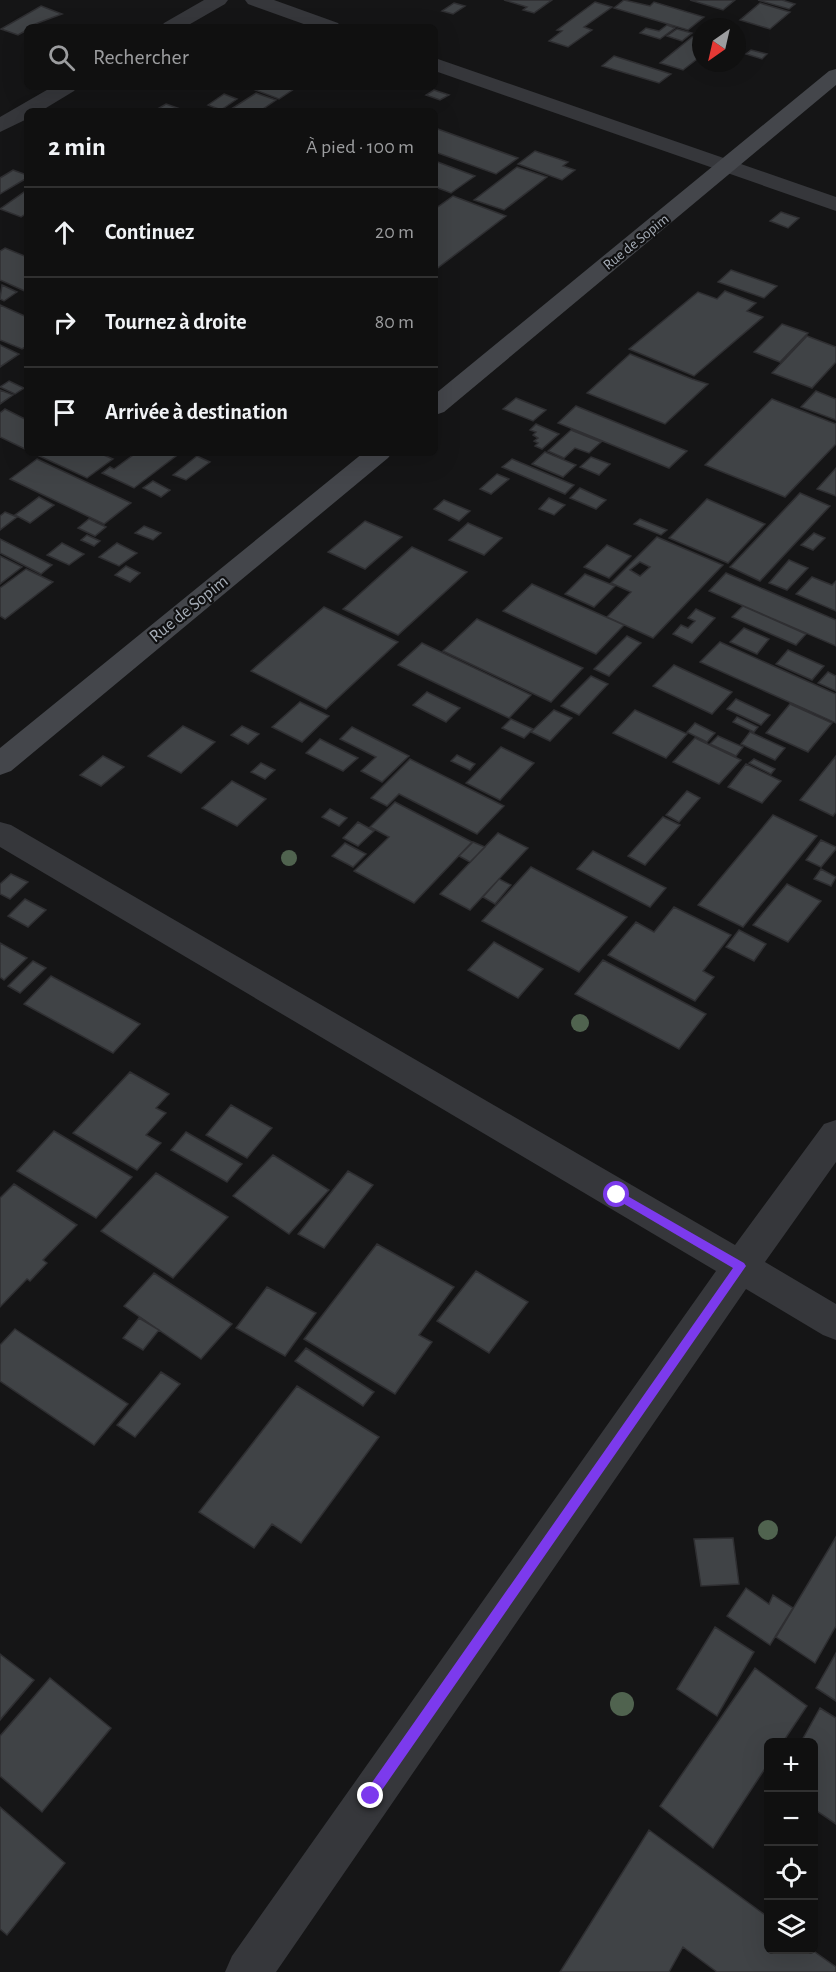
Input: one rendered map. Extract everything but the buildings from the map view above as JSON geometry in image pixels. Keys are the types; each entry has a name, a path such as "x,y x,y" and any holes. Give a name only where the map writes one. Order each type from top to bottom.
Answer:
{"street":[{"path":"176,24 218,0"},
{"path":"255,0 323,24"},
{"path":"438,65 836,204"},
{"name":"Rue de Sopim","path":"438,405 836,75"},
{"path":"31,108 62,90"},
{"path":"0,126 24,112"},
{"name":"Rue de Sopim","path":"0,764 375,456"},
{"path":"0,833 836,1323"},
{"path":"248,1972 740,1266 836,1134"}],"route":[{"path":"371,1796 740,1266 617,1195"}]}
